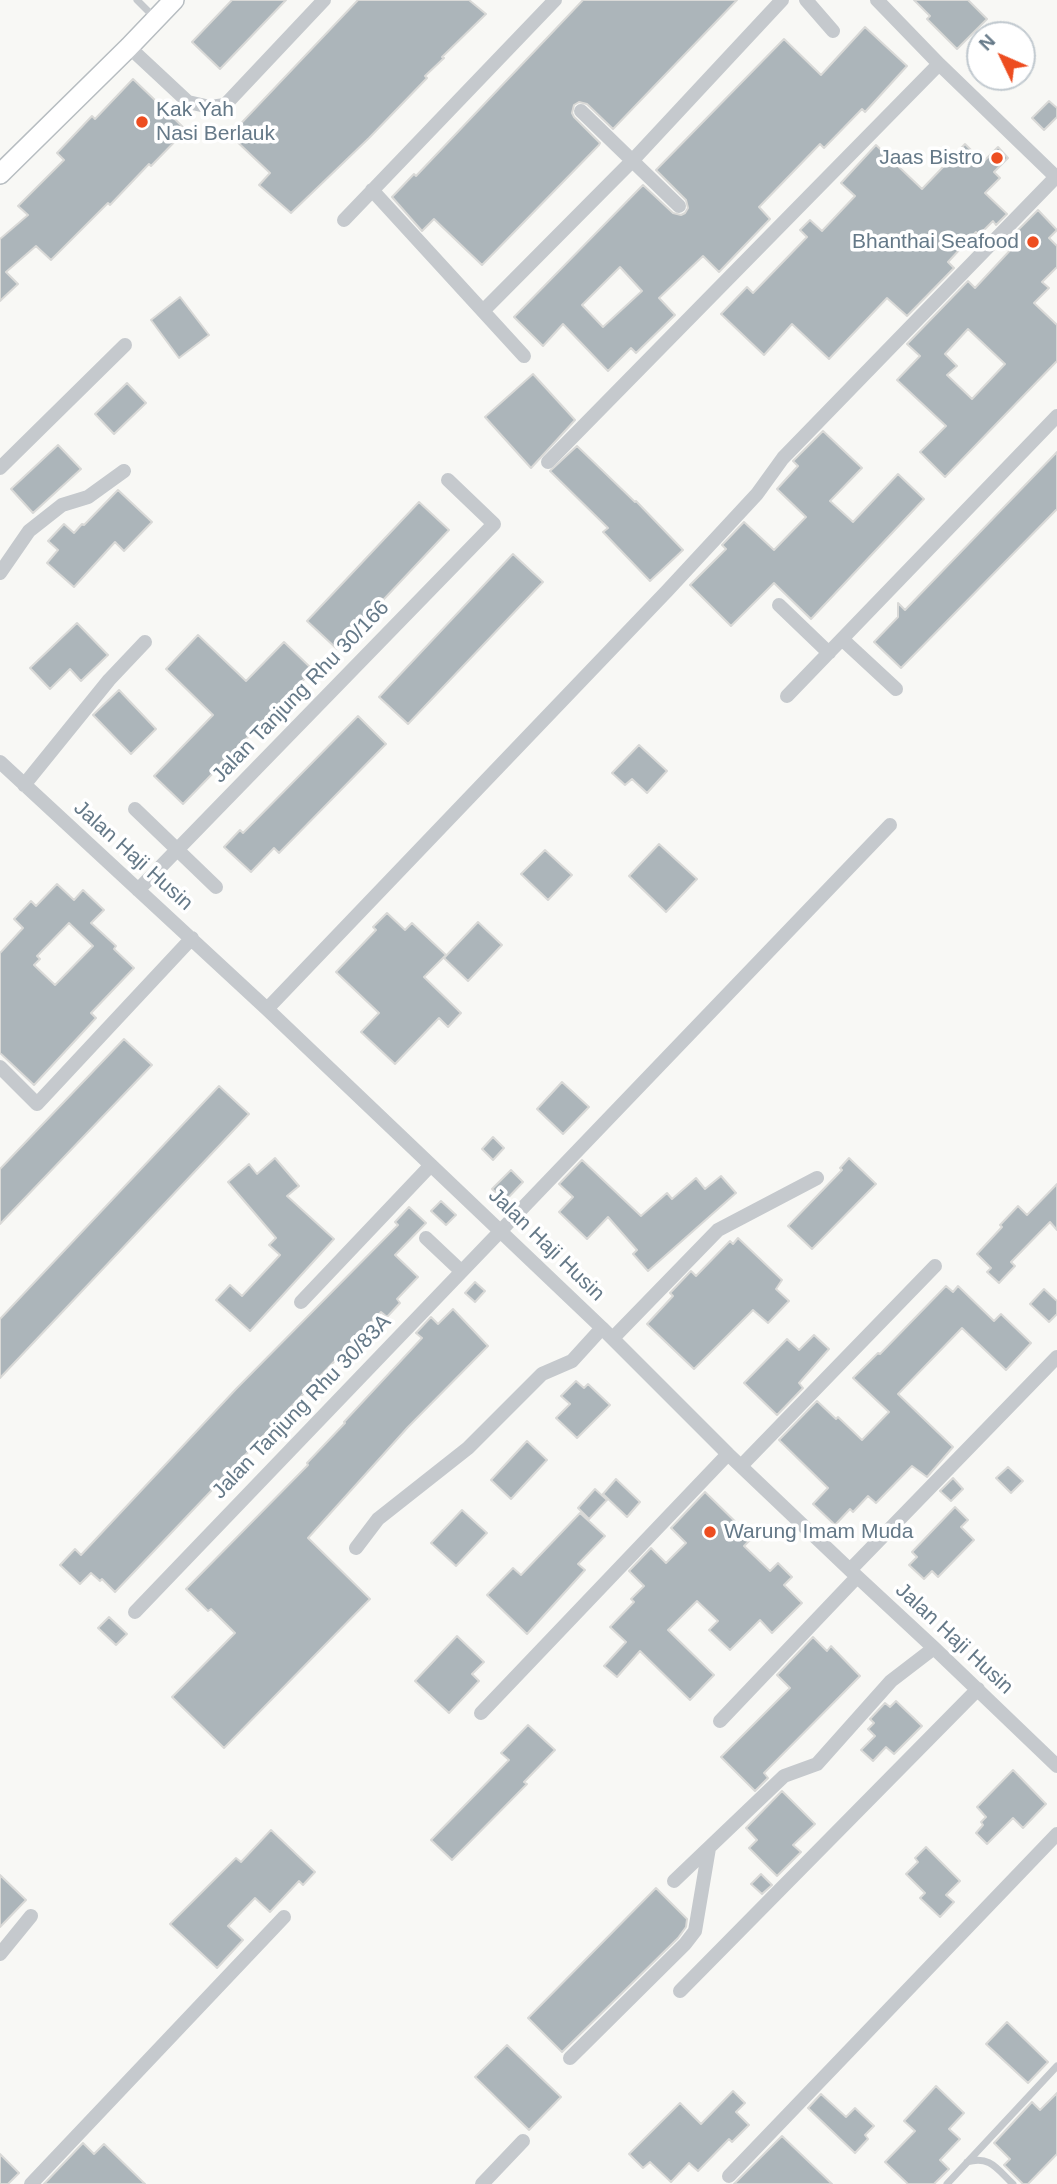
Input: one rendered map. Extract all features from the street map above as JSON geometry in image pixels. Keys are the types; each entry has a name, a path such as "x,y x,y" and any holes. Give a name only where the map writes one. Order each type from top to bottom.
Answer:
{"street":[{"path":"0,174 130,47 174,0"},
{"path":"130,47 188,102 210,107 225,105 324,0"},
{"path":"344,220 555,0"},
{"path":"483,311 632,160 782,0"},
{"path":"806,0 833,32"},
{"path":"267,1009 685,572 757,494 783,458 1057,177 939,64 877,0"},
{"path":"548,462 939,64"},
{"path":"581,111 678,206"},
{"path":"372,191 524,356"},
{"path":"0,468 125,345"},
{"path":"787,696 1057,416"},
{"path":"0,573 29,531 62,505 88,497 124,471"},
{"name":"Jalan Tanjung Rhu 30/166","path":"138,890 494,524 448,481"},
{"path":"779,605 829,653"},
{"path":"842,639 895,689"},
{"path":"24,785 109,680 145,642"},
{"name":"Jalan Haji Husin","path":"0,762 432,1165 608,1333 728,1454 1057,1766"},
{"path":"135,808 216,887"},
{"name":"Jalan Tanjung Rhu 30/83A","path":"135,1612 890,825"},
{"path":"0,1067 37,1104 192,939"},
{"path":"301,1302 432,1165"},
{"path":"356,1548 378,1519 468,1448 542,1374 572,1361 608,1333 718,1230 817,1178"},
{"path":"426,1238 461,1271"},
{"path":"741,1466 935,1266"},
{"path":"720,1721 1057,1357"},
{"path":"481,1713 728,1454"},
{"path":"674,1881 784,1776 817,1764 891,1681 934,1648"},
{"path":"680,1991 978,1689"},
{"path":"729,2176 1057,1834"},
{"path":"570,2059 695,1931 709,1848"},
{"path":"0,1954 30,1916"},
{"path":"31,2184 284,1917"},
{"path":"482,2184 523,2141"}],"lane":[{"path":"137,0 157,19"},
{"path":"947,2184 1057,2066"},
{"path":"966,2163 984,2159 1013,2184"}],"building":[{"path":"232,0 286,0 220,69 192,42"},
{"path":"358,0 469,0 486,14 442,57 444,58 425,76 427,78 369,138 291,213 259,185 270,173 230,135"},
{"path":"583,0 737,0 613,129 587,104 579,102 574,105 574,117 599,145 482,265 434,219 422,231 392,197 414,174 416,176"},
{"path":"914,0 968,0 987,19 966,21 966,40 957,49 927,19 930,16"},
{"path":"865,27 907,66 865,112 862,109 824,148 820,144 759,207 770,219 719,272 703,256 659,298 675,315 636,353 631,348 608,371 563,324 543,346 514,317 643,185 673,213 685,213 688,208 686,200 656,170 784,39 821,75","holes":["620,267 642,291 603,327 582,305"]},
{"path":"133,79 186,130 51,260 36,246 6,272 18,284 0,301 0,239 28,215 18,206 64,160 57,153 92,116 95,119"},
{"path":"1049,101 1057,108 1057,117 1044,130 1032,118"},
{"path":"965,144 983,162 998,147 1008,158 994,172 1000,178 985,193 1007,214 996,225 993,221 979,235 976,232 948,262 954,268 907,316 887,298 829,359 792,324 764,355 721,314 747,287 753,293 807,237 800,230 810,220 822,231 855,196 841,183 876,145 922,189"},
{"path":"1038,210 1057,230 1049,238 1057,246 1057,267 1042,282 1049,288 1034,303 1057,325 1057,361 945,477 920,452 946,426 897,380 920,356 907,344 968,281 975,288 1015,245 1009,239","holes":["968,329 1005,364 972,399 947,375 957,366 945,354"]},
{"path":"180,297 209,335 179,358 151,320"},
{"path":"533,374 575,420 531,468 485,417"},
{"path":"127,383 146,403 114,434 95,414"},
{"path":"823,431 862,468 830,501 853,522 898,474 924,499 811,619 774,583 731,626 690,585 726,549 722,545 744,522 774,550 806,517 777,489 798,466 793,461"},
{"path":"58,445 81,469 33,513 11,489"},
{"path":"577,446 683,550 650,581 603,532 608,528 550,471"},
{"path":"1057,452 1057,509 901,668 874,642 898,617 898,603 905,610"},
{"path":"118,490 152,522 124,551 115,542 74,587 47,563 58,550 48,541 64,524 74,533"},
{"path":"419,502 449,530 337,649 307,621"},
{"path":"513,554 543,582 408,724 379,697"},
{"path":"77,623 108,655 81,681 70,669 50,689 30,668"},
{"path":"198,635 246,681 284,642 313,670 183,804 154,776 213,715 166,669"},
{"path":"119,690 156,729 131,754 93,715"},
{"path":"358,716 386,744 279,853 274,848 251,872 224,847 240,830 243,833"},
{"path":"639,745 667,771 647,793 632,779 625,785 612,773"},
{"path":"659,844 697,879 666,912 629,876"},
{"path":"545,850 572,875 548,900 521,874"},
{"path":"57,884 74,900 83,890 104,910 91,923 116,946 114,949 134,968 91,1013 96,1018 34,1085 0,1053 0,953 23,928 14,919 31,901 36,906","holes":["69,923 93,946 55,985 34,965 40,959 37,956"]},
{"path":"387,913 405,930 412,923 446,955 424,977 461,1013 448,1027 439,1018 395,1064 361,1032 379,1013 336,972 376,930 373,927"},
{"path":"478,922 502,945 468,981 444,958"},
{"path":"124,1039 152,1065 0,1224 0,1169"},
{"path":"562,1082 589,1107 563,1134 537,1109"},
{"path":"219,1086 249,1114 0,1378 0,1319"},
{"path":"493,1137 504,1148 493,1160 482,1149"},
{"path":"275,1158 299,1186 287,1196 334,1239 250,1331 216,1300 230,1285 242,1296 280,1255 269,1245 276,1238 228,1182 249,1164 257,1174"},
{"path":"849,1158 876,1184 812,1249 788,1226 842,1170 840,1168"},
{"path":"582,1160 641,1216 667,1193 672,1199 696,1178 705,1189 721,1176 736,1193 648,1271 633,1254 637,1250 608,1217 587,1239 559,1212 573,1197 559,1184"},
{"path":"511,1170 523,1182 505,1201 492,1189"},
{"path":"1057,1184 1057,1230 1050,1222 1011,1262 1015,1266 999,1283 987,1272 991,1268 977,1254 1018,1206 1027,1215"},
{"path":"441,1201 456,1215 446,1225 431,1211"},
{"path":"409,1207 426,1223 395,1255 418,1277 397,1299 400,1303 387,1317 381,1312 359,1336 363,1340 351,1353 346,1349 115,1592 102,1579 100,1581 91,1573 80,1584 60,1565 75,1549 81,1555 236,1389 398,1225 395,1222"},
{"path":"738,1238 782,1280 776,1289 789,1301 768,1323 753,1310 694,1369 647,1324 673,1296 670,1293 691,1271 696,1276 730,1241 733,1244"},
{"path":"475,1282 485,1291 475,1302 465,1293"},
{"path":"946,1286 953,1292 958,1286 994,1321 1001,1314 1031,1343 1006,1370 962,1328 898,1394 953,1447 927,1477 912,1466 876,1503 868,1496 853,1512 850,1509 835,1525 813,1504 828,1488 779,1440 817,1401 862,1440 889,1412 853,1378"},
{"path":"1044,1289 1057,1301 1057,1314 1049,1322 1030,1304"},
{"path":"453,1309 488,1346 408,1427 308,1538 370,1599 224,1748 172,1697 235,1633 186,1589 308,1465 422,1338 416,1333 431,1317 438,1324"},
{"path":"814,1335 829,1349 799,1383 803,1388 777,1415 744,1383 787,1339 799,1350"},
{"path":"576,1381 584,1388 588,1384 610,1405 577,1438 556,1418 570,1404 561,1396"},
{"path":"527,1441 547,1460 511,1499 491,1480"},
{"path":"1008,1467 1023,1481 1011,1493 996,1478"},
{"path":"953,1478 963,1489 951,1501 940,1491"},
{"path":"616,1479 640,1502 627,1517 603,1494"},
{"path":"595,1489 607,1500 589,1519 578,1508"},
{"path":"705,1492 752,1538 744,1546 770,1571 778,1563 792,1577 784,1585 802,1603 772,1633 760,1620 730,1650 709,1630 718,1621 697,1601 668,1630 714,1675 690,1700 640,1651 617,1677 604,1666 626,1642 610,1627 634,1602 631,1599 644,1586 629,1571 651,1548 666,1563 686,1543 671,1528"},
{"path":"955,1507 968,1520 961,1527 974,1540 938,1577 932,1571 924,1579 909,1565 917,1557 912,1552"},
{"path":"462,1510 487,1533 456,1566 431,1543"},
{"path":"580,1513 605,1536 578,1564 585,1570 527,1634 487,1595 513,1568 521,1575"},
{"path":"109,1617 127,1634 116,1645 98,1628"},
{"path":"457,1636 484,1662 472,1674 479,1681 449,1713 415,1681"},
{"path":"813,1637 827,1651 831,1646 860,1676 764,1773 768,1778 755,1791 721,1757 790,1688 777,1675"},
{"path":"896,1701 922,1726 894,1754 886,1747 873,1761 861,1750 875,1736 868,1729 874,1723 870,1719 885,1703 890,1707"},
{"path":"528,1725 555,1750 524,1782 527,1784 452,1860 431,1840 509,1760 501,1753"},
{"path":"1013,1770 1046,1804 1023,1828 1013,1818 987,1844 976,1833 986,1817 977,1807"},
{"path":"782,1791 815,1824 793,1845 801,1852 777,1876 749,1848 757,1840 746,1828"},
{"path":"271,1830 315,1872 303,1885 299,1881 270,1912 255,1898 228,1926 243,1940 217,1968 170,1924 236,1858 241,1862"},
{"path":"926,1847 960,1881 946,1895 954,1902 940,1917 920,1898 925,1893 906,1874 918,1862 915,1858"},
{"path":"761,1874 772,1885 762,1894 751,1884"},
{"path":"0,1875 26,1900 0,1927"},
{"path":"656,1888 687,1919 686,1927 562,2052 528,2018"},
{"path":"1007,2022 1048,2062 1028,2083 986,2044"},
{"path":"507,2045 561,2097 529,2130 475,2077"},
{"path":"936,2086 964,2113 949,2129 960,2139 940,2160 949,2169 934,2184 908,2184 885,2162 915,2131 904,2121"},
{"path":"733,2091 745,2103 736,2112 749,2125 732,2142 729,2139 698,2171 689,2163 671,2182 650,2162 643,2168 629,2154 680,2103 701,2124"},
{"path":"1057,2093 1057,2154 1028,2184 1023,2184 1004,2165 1010,2159 994,2143 1032,2102 1040,2110"},
{"path":"821,2094 846,2117 855,2108 874,2126 865,2135 868,2139 855,2153 808,2108"},
{"path":"782,2136 832,2184 734,2184"},
{"path":"83,2143 94,2154 104,2144 145,2184 44,2184"},
{"path":"0,2154 19,2173 8,2184 0,2184"}],"place":[{"name":"Kak Yah Nasi Berlauk","path":"142,122"},
{"name":"Jaas Bistro","path":"997,158"},
{"name":"Bhanthai Seafood","path":"1033,242"},
{"name":"Warung Imam Muda","path":"710,1532"}]}
